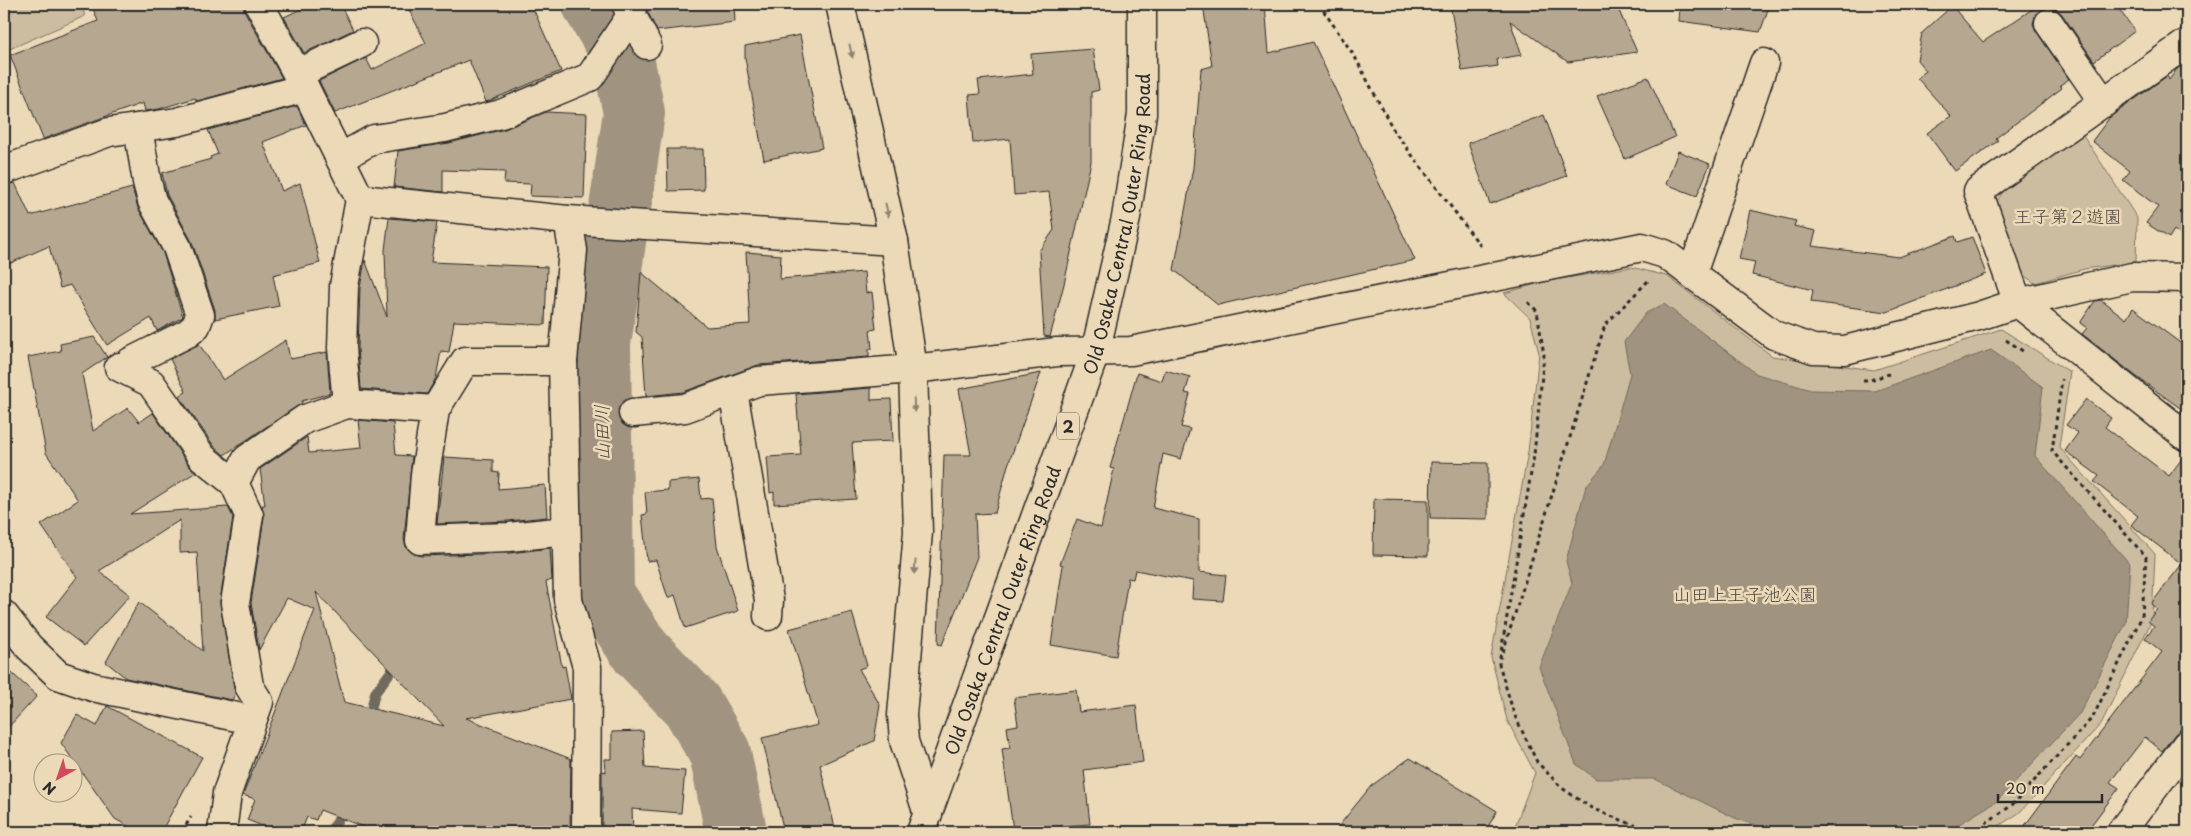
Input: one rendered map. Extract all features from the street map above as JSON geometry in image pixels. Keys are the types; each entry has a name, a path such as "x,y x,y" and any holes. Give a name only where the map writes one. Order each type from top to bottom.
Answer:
{"street":[{"path":"259,4 301,81 360,199 344,286 342,348 347,404"},
{"path":"840,4 894,241 913,369 918,532 902,715 904,741 925,823"},
{"name":"Old Osaka Central Outer Ring Road","path":"925,823 1095,353 1126,218 1142,114 1142,4"},
{"path":"340,158 374,139 446,128 501,114 590,77 629,9"},
{"path":"629,9 647,45"},
{"path":"2049,23 2104,102"},
{"path":"4,170 109,132 177,122 301,81 362,43"},
{"path":"2187,43 1978,191 2018,303 2187,437"},
{"path":"1692,274 1764,63"},
{"path":"138,128 152,201 177,247 200,315 196,326 188,333 130,362 122,368 151,383 202,457 234,483 250,515 235,602 249,686 258,702 227,793 224,831"},
{"path":"360,199 568,220 894,241"},
{"path":"568,220 573,250 563,361 568,600 587,667 586,832"},
{"path":"633,413 685,408 759,382 913,369 1056,352 1095,353 1131,351 1642,247 1665,254 1774,335 1813,349 1846,350 1978,316 2018,303 2132,277 2187,278"},
{"path":"563,361 465,362 435,410 425,475 420,540 509,537 566,531"},
{"path":"733,391 769,600 768,616"},
{"path":"234,483 247,459 305,419 347,404 435,410"},
{"path":"4,615 29,647 58,675 93,686 237,718"},
{"path":"2121,832 2187,744"}],"path":[{"path":"1319,4 1355,57 1394,132 1500,276 1537,311 1544,355 1534,455 1499,664 1514,714 1537,762 1562,788 1593,809 1652,832"},
{"path":"1499,664 1605,325 1653,276 1645,276"},
{"path":"2001,337 2031,356"},
{"path":"1861,380 1870,380 1898,371"},
{"path":"1972,832 2011,806 2093,717 2142,616 2146,557 2052,451 2062,375"}],"green space":[{"path":"4,4 81,4 85,16 5,51"},
{"name":"王子第２遊園","path":"2083,135 2137,218 2136,262 2084,269 2035,283 2020,273 1997,201 2005,189"},
{"name":"山田上王子池公園","path":"1631,267 1667,276 1772,356 1874,370 2001,329 2070,372 2059,447 2155,554 2152,620 2101,724 2019,813 1989,832 1519,832 1514,829 1535,773 1507,720 1491,657 1528,452 1539,353 1530,318 1504,293 1544,282"}],"shaded area":[{"name":"山田上王子池公園","path":"1664,304 1757,374 1811,390 1875,391 1991,350 2043,387 2035,456 2130,564 2126,623 2080,713 1997,801 1946,832 1770,832 1735,818 1655,779 1596,779 1576,764 1539,667 1572,583 1566,561 1586,486 1604,465 1630,374 1624,342 1646,313"}],"building":[{"path":"91,4 243,4 245,12 282,78 197,101 195,98 159,109 145,111 143,103 43,139 10,55 98,21"},
{"path":"312,4 340,4 353,30 304,53 284,17"},
{"path":"406,4 531,4 561,71 486,102 469,60 335,113 319,81 366,58 372,70 426,43"},
{"path":"644,4 734,4 735,22 657,31"},
{"path":"1203,4 1265,4 1269,53 1313,42 1415,260 1218,305 1174,270 1193,168 1201,69 1212,66"},
{"path":"1450,4 1616,4 1637,52 1568,62 1510,21 1522,55 1497,59 1498,66 1462,71"},
{"path":"1680,4 1770,4 1760,32 1679,21"},
{"path":"2040,4 2115,4 2135,31 2094,61 2062,14 2056,9 2048,7 2040,10 2035,16 2033,24 2069,79 2060,85 2062,88 1996,138 1998,141 1955,171 1927,133 1951,116 1917,78 1926,71 1917,60 1922,33 1952,6 1983,42"},
{"path":"800,35 822,148 764,160 745,58 745,46"},
{"path":"1093,49 1099,90 1091,92 1091,162 1064,284 1050,337 1044,336 1039,251 1054,230 1049,192 1014,195 1010,139 973,143 969,95 980,94 978,80 1033,74 1031,54"},
{"path":"2187,62 2187,240 2174,230 2169,238 2146,223 2158,207 2123,180 2130,171 2092,141 2110,117 2167,76 2169,80 2177,69"},
{"path":"1648,77 1675,137 1625,159 1597,96"},
{"path":"297,106 306,125 263,142 282,191 300,183 320,263 273,275 279,306 215,319 215,310 192,242 167,195 162,173 211,159 210,157 218,154 208,130"},
{"path":"546,112 587,114 584,198 530,196 531,184 504,183 505,172 443,170 443,192 394,187 398,151 449,143 505,129"},
{"path":"1544,115 1567,176 1490,204 1468,143"},
{"path":"667,149 703,149 704,190 668,191"},
{"path":"1678,151 1710,164 1697,196 1666,184"},
{"path":"15,183 30,216 132,188 138,208 163,253 183,317 157,331 151,318 107,345 70,285 60,288 49,246 4,266 4,185"},
{"path":"1750,210 1796,221 1794,226 1816,231 1812,246 1899,257 1955,236 1957,242 1972,237 1986,274 1887,312 1811,302 1813,290 1752,275 1755,262 1739,259"},
{"path":"389,218 437,222 431,262 547,267 545,325 454,321 449,352 441,351 436,378 427,394 361,389 358,348 360,288 365,260 387,317 385,250"},
{"path":"746,252 781,255 780,279 864,272 866,293 872,292 876,329 870,330 872,349 869,349 869,357 758,365 683,392 646,396 642,337 636,332 641,272 707,327 750,324"},
{"path":"2101,300 2126,319 2133,308 2187,348 2187,413 2082,334 2087,328 2080,323 2095,301"},
{"path":"94,337 107,357 82,374 93,431 128,408 139,422 153,413 189,466 196,472 130,514 228,507 233,517 220,601 235,694 232,700 126,678 106,662 139,602 203,651 197,552 180,553 180,520 99,571 130,595 84,646 46,617 77,577 41,525 78,500 46,453 28,357 61,351 60,344"},
{"path":"286,340 290,359 327,352 330,393 302,401 302,403 224,455 214,446 179,396 186,392 170,359 199,344 223,380"},
{"path":"1165,370 1190,377 1185,393 1190,394 1181,427 1190,429 1181,459 1163,454 1153,508 1199,519 1199,572 1226,575 1223,601 1192,599 1193,581 1135,570 1133,579 1128,578 1116,656 1051,645 1063,565 1060,564 1077,519 1101,528 1114,469 1110,468 1137,373 1162,381"},
{"path":"1041,373 1008,465 995,513 975,514 977,557 942,645 938,644 944,455 971,455 959,389"},
{"path":"871,388 871,400 891,399 893,441 852,443 856,499 774,504 774,492 770,493 767,457 801,455 796,394"},
{"path":"2086,399 2111,418 2105,427 2169,476 2187,452 2187,729 2180,730 2175,734 2162,751 2145,737 2110,782 2119,788 2086,832 2020,832 2076,757 2080,760 2162,652 2145,638 2154,626 2148,621 2157,609 2151,604 2182,564 2131,525 2138,516 2094,482 2099,476 2065,451 2078,433 2066,425"},
{"path":"358,420 393,423 396,455 412,456 404,539 406,547 412,553 421,556 510,553 550,548 552,580 546,582 562,667 565,666 571,699 466,718 571,759 570,832 376,832 320,810 316,820 307,817 301,832 278,832 247,820 255,799 243,795 315,610 287,598 259,650 251,603 264,517 262,505 265,505 260,469 307,437 309,453 361,448","holes":["316,592 444,726 344,702"]},
{"path":"444,457 493,460 493,472 499,473 498,489 545,485 547,517 508,521 437,524"},
{"path":"1431,462 1488,463 1488,519 1430,518"},
{"path":"699,479 701,499 712,498 717,546 738,611 685,628 675,595 668,598 656,560 647,561 642,515 647,514 645,492 668,490 668,482"},
{"path":"1374,499 1428,500 1428,556 1373,555"},
{"path":"852,612 867,666 859,669 880,705 874,741 820,765 836,832 784,832 762,738 818,725 789,629"},
{"path":"4,666 37,696 4,732"},
{"path":"1076,690 1079,712 1136,705 1143,762 1084,770 1090,824 1013,830 1002,749 1010,748 1007,727 1018,725 1014,698"},
{"path":"107,706 202,757 161,832 139,832 115,819 82,773 82,754 69,754 61,743 77,715 97,726"},
{"path":"643,731 645,768 685,771 681,813 632,809 633,832 602,832 602,771 606,772 605,759 612,759 612,732"},
{"path":"1410,758 1497,811 1485,832 1334,832 1371,786"}],"waterway":[{"name":"山田川","path":"593,4 622,53 634,113 600,343 603,594 641,652 692,705 720,753 736,832"},
{"path":"368,722 375,693 395,666 401,662"},
{"path":"329,832 337,822 344,805"}]}
